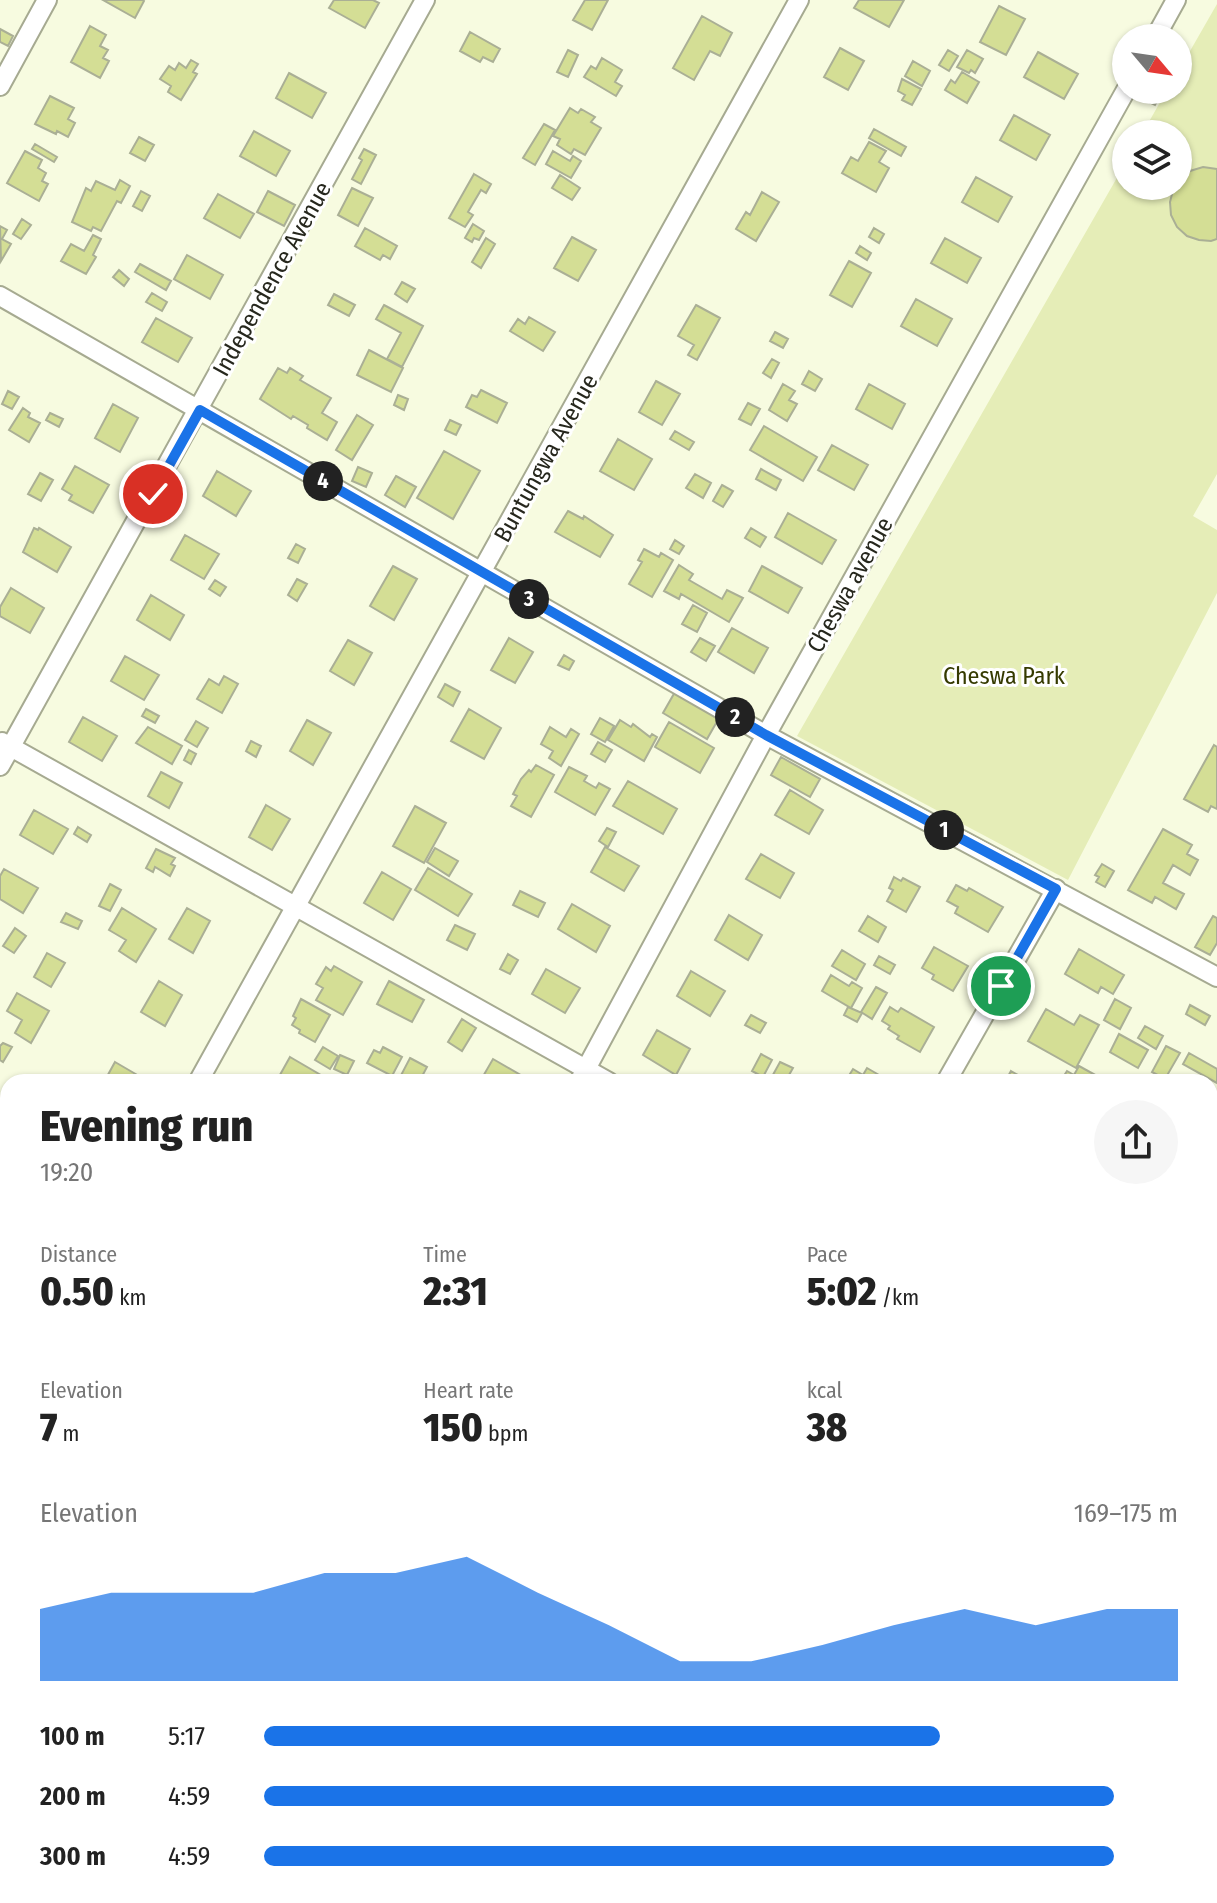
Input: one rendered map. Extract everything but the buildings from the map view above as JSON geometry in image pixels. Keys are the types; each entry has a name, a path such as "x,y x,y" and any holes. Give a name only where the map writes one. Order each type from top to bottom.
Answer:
{"street":[{"path":"0,86 47,0"},
{"name":"Independence Avenue","path":"0,766 5,744 200,410 425,0"},
{"name":"Buntungwa Avenue","path":"202,1074 799,0"},
{"path":"1163,24 1176,0"},
{"name":"Cheswa avenue","path":"584,1074 766,735 1118,104"},
{"path":"0,296 766,735 1217,977"},
{"path":"5,744 295,907 580,1074"},
{"path":"951,1074 1056,889"}],"green space":[{"name":"Cheswa Park","path":"1217,4 1217,474 1193,516 1217,530 1217,593 1068,880 797,736 1112,186 1112,200 1192,200 1192,120 1150,120 1159,104 1192,104 1192,48"}],"route":[{"path":"153,494 200,410 766,735 1056,889 1001,986"}]}
